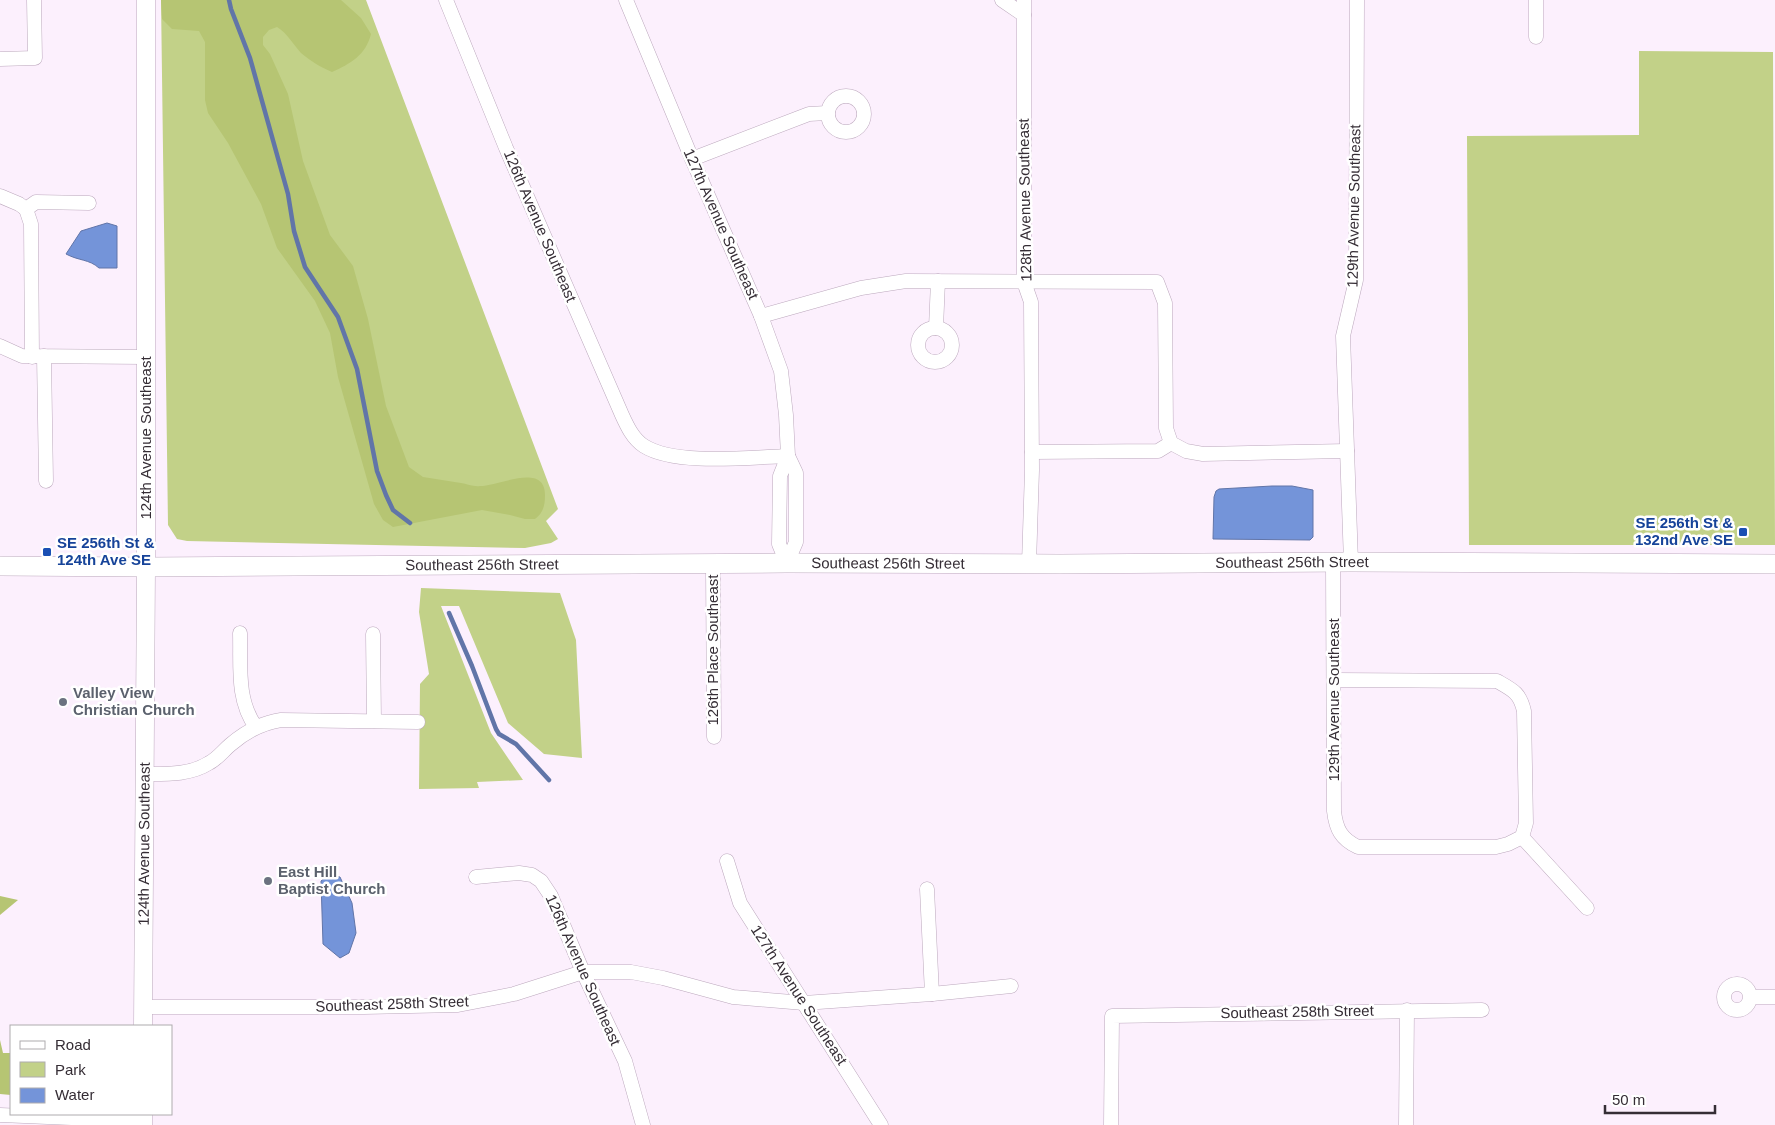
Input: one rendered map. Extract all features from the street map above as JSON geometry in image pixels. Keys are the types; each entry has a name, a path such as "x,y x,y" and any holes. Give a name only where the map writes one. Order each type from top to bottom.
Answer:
{"main road":[{"name":"Southeast 256th Street","path":"0,566 1342,562 1775,564"}],"street":[{"path":"0,59 36,58 34,0"},
{"name":"124th Avenue Southeast","path":"143,1025 146,567 146,0"},
{"name":"126th Avenue Southeast","path":"446,0 506,148 631,433 644,446 666,454 697,458 788,456"},
{"name":"127th Avenue Southeast","path":"626,0 692,160 761,316 781,371 788,456 780,476 778,544 787,563"},
{"path":"1002,0 1024,15"},
{"name":"128th Avenue Southeast","path":"1024,0 1024,282 1032,302 1032,452 1029,564"},
{"name":"129th Avenue Southeast","path":"1357,0 1356,280 1343,336 1347,451 1335,680 1334,811 1336,825 1341,836 1358,847 1496,847 1508,844 1522,837"},
{"path":"1536,0 1536,37"},
{"path":"692,160 809,114 827,114"},
{"path":"0,196 26,209 31,224 46,481"},
{"path":"26,209 36,202 89,203"},
{"path":"761,316 860,288 906,281 1157,282 1165,303 1166,428 1171,443 1186,451 1203,454 1347,451"},
{"path":"936,328 938,281"},
{"path":"0,346 22,356 145,357"},
{"path":"1032,452 1158,451 1171,443"},
{"name":"126th Place Southeast","path":"713,563 714,737"},
{"path":"240,633 242,696 247,713 256,727"},
{"path":"373,634 374,721"},
{"path":"1335,680 1497,682 1517,693 1522,700 1524,711 1526,823 1522,837 1587,908"},
{"path":"145,774 174,774 202,767 211,762 240,736 256,727 281,720 418,722"},
{"name":"127th Avenue Southeast","path":"728,861 740,903 881,1125"},
{"name":"126th Avenue Southeast","path":"476,877 519,873 532,875 541,880 551,896 625,1061 643,1125"},
{"path":"928,889 932,994"},
{"name":"Southeast 258th Street","path":"143,1007 458,1005 514,994 584,972 631,972 663,978 733,997 804,1003 1012,986"},
{"path":"1751,997 1775,998"},
{"path":"1406,1125 1407,1010"},
{"name":"Southeast 258th Street","path":"1111,1125 1112,1016 1482,1010"},
{"path":"0,1115 143,1120"}],"green space":[{"path":"161,0 366,0 558,509 546,521 558,539 551,543 525,548 187,541 177,539 168,525"},
{"path":"161,0 341,0 361,18 371,34 369,41 356,58 332,72 316,64 301,53 287,35 277,27 269,30 263,37 263,45 270,54 288,94 303,161 330,235 353,266 368,319 386,406 409,467 423,477 475,486 520,478 538,480 543,485 545,499 542,512 538,517 535,519 525,519 482,510 393,527 383,520 374,504 338,377 330,333 315,301 277,248 261,204 228,143 208,113 205,100 205,42 199,31 172,29 162,19"},
{"path":"1639,51 1773,52 1775,545 1469,545 1467,136 1639,135"},
{"path":"421,588 560,593 576,640 582,758 544,754 508,723 459,606 441,606 491,733 523,780 477,782 479,788 419,789 420,684 429,674 419,612"},
{"path":"0,896 18,900 0,915"},
{"path":"0,1040 3,1053 10,1053 10,1095 0,1094"}],"water":[{"path":"107,223 117,226 117,268 99,268 66,254 81,231"},
{"path":"1292,486 1313,490 1313,537 1310,540 1213,539 1214,497 1216,491 1219,489"},
{"path":"328,875 340,877 352,903 356,933 349,953 340,958 323,944 321,881"}],"waterway":[{"path":"229,0 250,58 288,194 294,231 305,267 338,317 357,369 377,471 386,495 393,510 410,523"},
{"path":"449,613 496,729 499,734 516,744 549,780"}],"place":[{"name":"SE 256th St & 132nd Ave SE","path":"1743,532"},
{"name":"SE 256th St & 124th Ave SE","path":"47,552"},
{"name":"Valley View Christian Church","path":"63,702"},
{"name":"East Hill Baptist Church","path":"268,881"}]}
